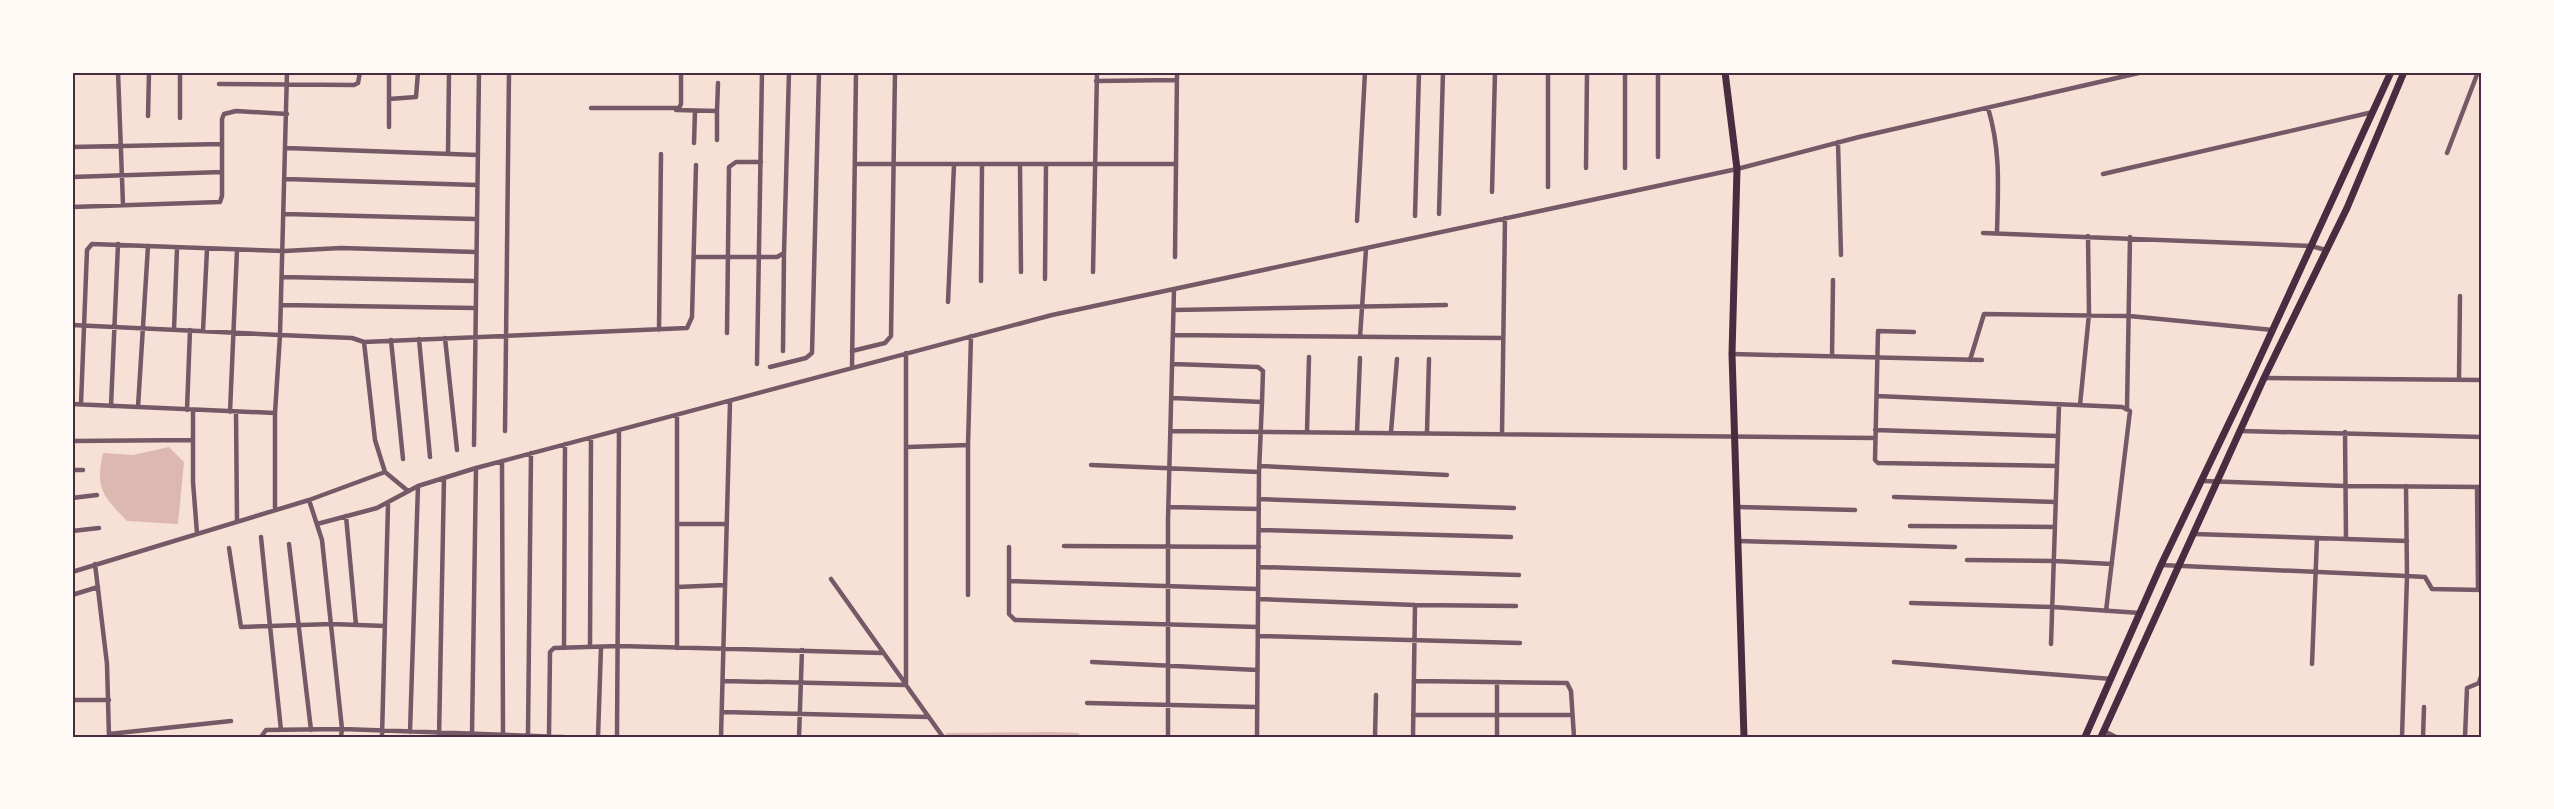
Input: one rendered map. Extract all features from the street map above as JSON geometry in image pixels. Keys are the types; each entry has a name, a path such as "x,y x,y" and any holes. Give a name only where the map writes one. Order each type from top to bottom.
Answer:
{"main road":[{"path":"1725,72 1737,166 1732,354 1744,737"},
{"path":"2085,737 2161,565 2203,481 2391,72"},
{"path":"2102,734 2264,378 2362,173 2404,72"}],"street":[{"path":"118,72 123,205"},
{"path":"148,116 149,72"},
{"path":"180,72 180,118"},
{"path":"275,509 275,413 284,251 287,72"},
{"path":"219,84 354,85 358,83 360,72"},
{"path":"389,72 389,127"},
{"path":"389,99 416,97 418,72"},
{"path":"448,154 449,72"},
{"path":"474,445 478,72"},
{"path":"505,431 508,72"},
{"path":"673,110 679,108 681,104 681,72"},
{"path":"757,364 762,72"},
{"path":"783,351 789,72"},
{"path":"770,366 806,358 812,352 819,72"},
{"path":"852,368 856,72"},
{"path":"852,352 888,342 891,336 895,72"},
{"path":"1093,272 1097,72"},
{"path":"1175,257 1177,72"},
{"path":"1357,221 1365,72"},
{"path":"1415,216 1419,72"},
{"path":"1439,214 1443,72"},
{"path":"1492,192 1495,72"},
{"path":"1548,72 1548,187"},
{"path":"1586,168 1587,72"},
{"path":"1625,72 1625,168"},
{"path":"1658,72 1658,156"},
{"path":"317,524 388,504 418,486 476,468 1052,315 1366,249 1988,108 2108,76 2143,72"},
{"path":"2447,153 2478,72"},
{"path":"1096,81 1177,80"},
{"path":"717,140 718,83"},
{"path":"591,108 717,111"},
{"path":"1988,108 1999,155 1997,233"},
{"path":"72,207 217,203 222,199 222,119 224,114 229,111 287,114"},
{"path":"694,143 695,111"},
{"path":"2103,174 2373,112"},
{"path":"1838,142 1841,255"},
{"path":"72,147 222,144"},
{"path":"286,148 478,155"},
{"path":"659,330 661,154"},
{"path":"727,333 729,167 736,162 760,162"},
{"path":"855,164 1176,164"},
{"path":"1045,279 1046,164"},
{"path":"72,325 352,338 364,342 680,330 690,325 696,165"},
{"path":"948,302 954,165"},
{"path":"981,281 982,165"},
{"path":"1020,165 1021,272"},
{"path":"72,177 222,172"},
{"path":"285,179 477,185"},
{"path":"285,214 476,219"},
{"path":"1502,434 1505,218"},
{"path":"1983,233 2130,237 2311,246 2326,250"},
{"path":"2080,405 2089,314 2088,236"},
{"path":"2106,611 2130,428 2130,411 2127,408 2130,237"},
{"path":"81,404 87,250 92,244 284,251 341,249 476,252"},
{"path":"111,406 118,244"},
{"path":"138,407 148,246"},
{"path":"174,330 177,248"},
{"path":"203,331 207,249"},
{"path":"1360,337 1366,249"},
{"path":"237,250 233,333 237,520"},
{"path":"694,257 777,257 784,253"},
{"path":"282,277 475,281"},
{"path":"1832,356 1833,280"},
{"path":"1168,737 1168,507 1173,398 1174,290"},
{"path":"2459,380 2460,296"},
{"path":"281,305 475,308"},
{"path":"1174,310 1446,305"},
{"path":"1970,360 1984,314 2128,316 2273,330"},
{"path":"190,330 190,410 197,533"},
{"path":"1914,332 1878,331 1875,460 1882,465 2057,466"},
{"path":"1173,335 1503,338"},
{"path":"968,595 971,336"},
{"path":"445,338 457,450"},
{"path":"419,339 430,457"},
{"path":"391,340 403,459"},
{"path":"364,342 375,441 385,472 408,491"},
{"path":"906,353 908,447 906,685"},
{"path":"1732,354 1982,360"},
{"path":"1307,432 1309,357"},
{"path":"1357,433 1360,358"},
{"path":"1391,432 1397,359"},
{"path":"1427,432 1429,359"},
{"path":"1173,364 1258,367 1263,371 1259,469 1257,737"},
{"path":"2264,378 2482,380"},
{"path":"1876,396 2127,408"},
{"path":"1173,398 1262,402"},
{"path":"721,737 730,402"},
{"path":"72,404 275,413"},
{"path":"2050,644 2059,405"},
{"path":"677,415 677,648"},
{"path":"617,737 619,430"},
{"path":"1875,430 2058,436"},
{"path":"1171,431 1875,438"},
{"path":"2241,431 2482,437"},
{"path":"2345,432 2346,539"},
{"path":"590,647 591,438"},
{"path":"72,441 192,440"},
{"path":"564,648 565,444"},
{"path":"908,447 968,445"},
{"path":"528,734 531,453"},
{"path":"502,461 503,734"},
{"path":"1090,465 1447,475"},
{"path":"472,734 476,468"},
{"path":"72,470 83,470"},
{"path":"72,572 309,500 385,472"},
{"path":"439,735 444,478"},
{"path":"2161,565 2425,577 2432,589 2480,590 2480,487 2345,486 2203,481"},
{"path":"410,732 418,486"},
{"path":"2402,737 2407,576 2406,486"},
{"path":"72,498 97,495"},
{"path":"1894,497 2056,502"},
{"path":"1259,499 1514,508"},
{"path":"309,500 322,540 332,624 341,737"},
{"path":"382,737 388,504"},
{"path":"1168,507 1259,509"},
{"path":"1737,507 1855,510"},
{"path":"346,516 356,625"},
{"path":"677,524 727,524"},
{"path":"1910,526 2055,527"},
{"path":"72,531 99,528"},
{"path":"1259,530 1511,537"},
{"path":"2194,534 2407,541"},
{"path":"261,537 281,730"},
{"path":"2312,664 2317,538"},
{"path":"1739,541 1955,547"},
{"path":"289,544 311,730"},
{"path":"1064,546 1259,547"},
{"path":"1009,547 1009,614 1015,620 1258,627"},
{"path":"229,548 242,628 332,624 385,626"},
{"path":"1967,560 2112,564"},
{"path":"95,564 109,700 109,736 231,721"},
{"path":"1258,567 1519,576"},
{"path":"831,579 943,737"},
{"path":"1009,581 1168,588 1258,589"},
{"path":"677,586 725,585"},
{"path":"72,595 98,587"},
{"path":"1258,599 1516,606"},
{"path":"1911,603 2052,607 2140,613"},
{"path":"1413,737 1415,605"},
{"path":"1258,636 1520,643"},
{"path":"549,735 550,652 554,648 619,646 884,652"},
{"path":"598,737 601,647"},
{"path":"800,737 802,650"},
{"path":"1092,662 1257,670"},
{"path":"1894,662 2112,679"},
{"path":"2465,737 2467,688 2479,683 2482,673"},
{"path":"723,681 906,685"},
{"path":"1414,681 1567,683 1571,691 1574,737"},
{"path":"1497,682 1497,737"},
{"path":"1375,737 1376,695"},
{"path":"72,700 109,700"},
{"path":"1087,703 1257,707"},
{"path":"2423,737 2424,707"},
{"path":"722,712 929,717"},
{"path":"1413,716 1572,715"},
{"path":"261,737 264,731 342,729 382,730 403,734 410,732 439,735 528,734 563,737"},
{"path":"2102,734 2116,737"}],"shaded area":[{"path":"169,447 184,462 178,524 127,521 103,491 100,475 103,453 133,455"},
{"path":"945,733 1080,733 1076,737 949,737"}]}
